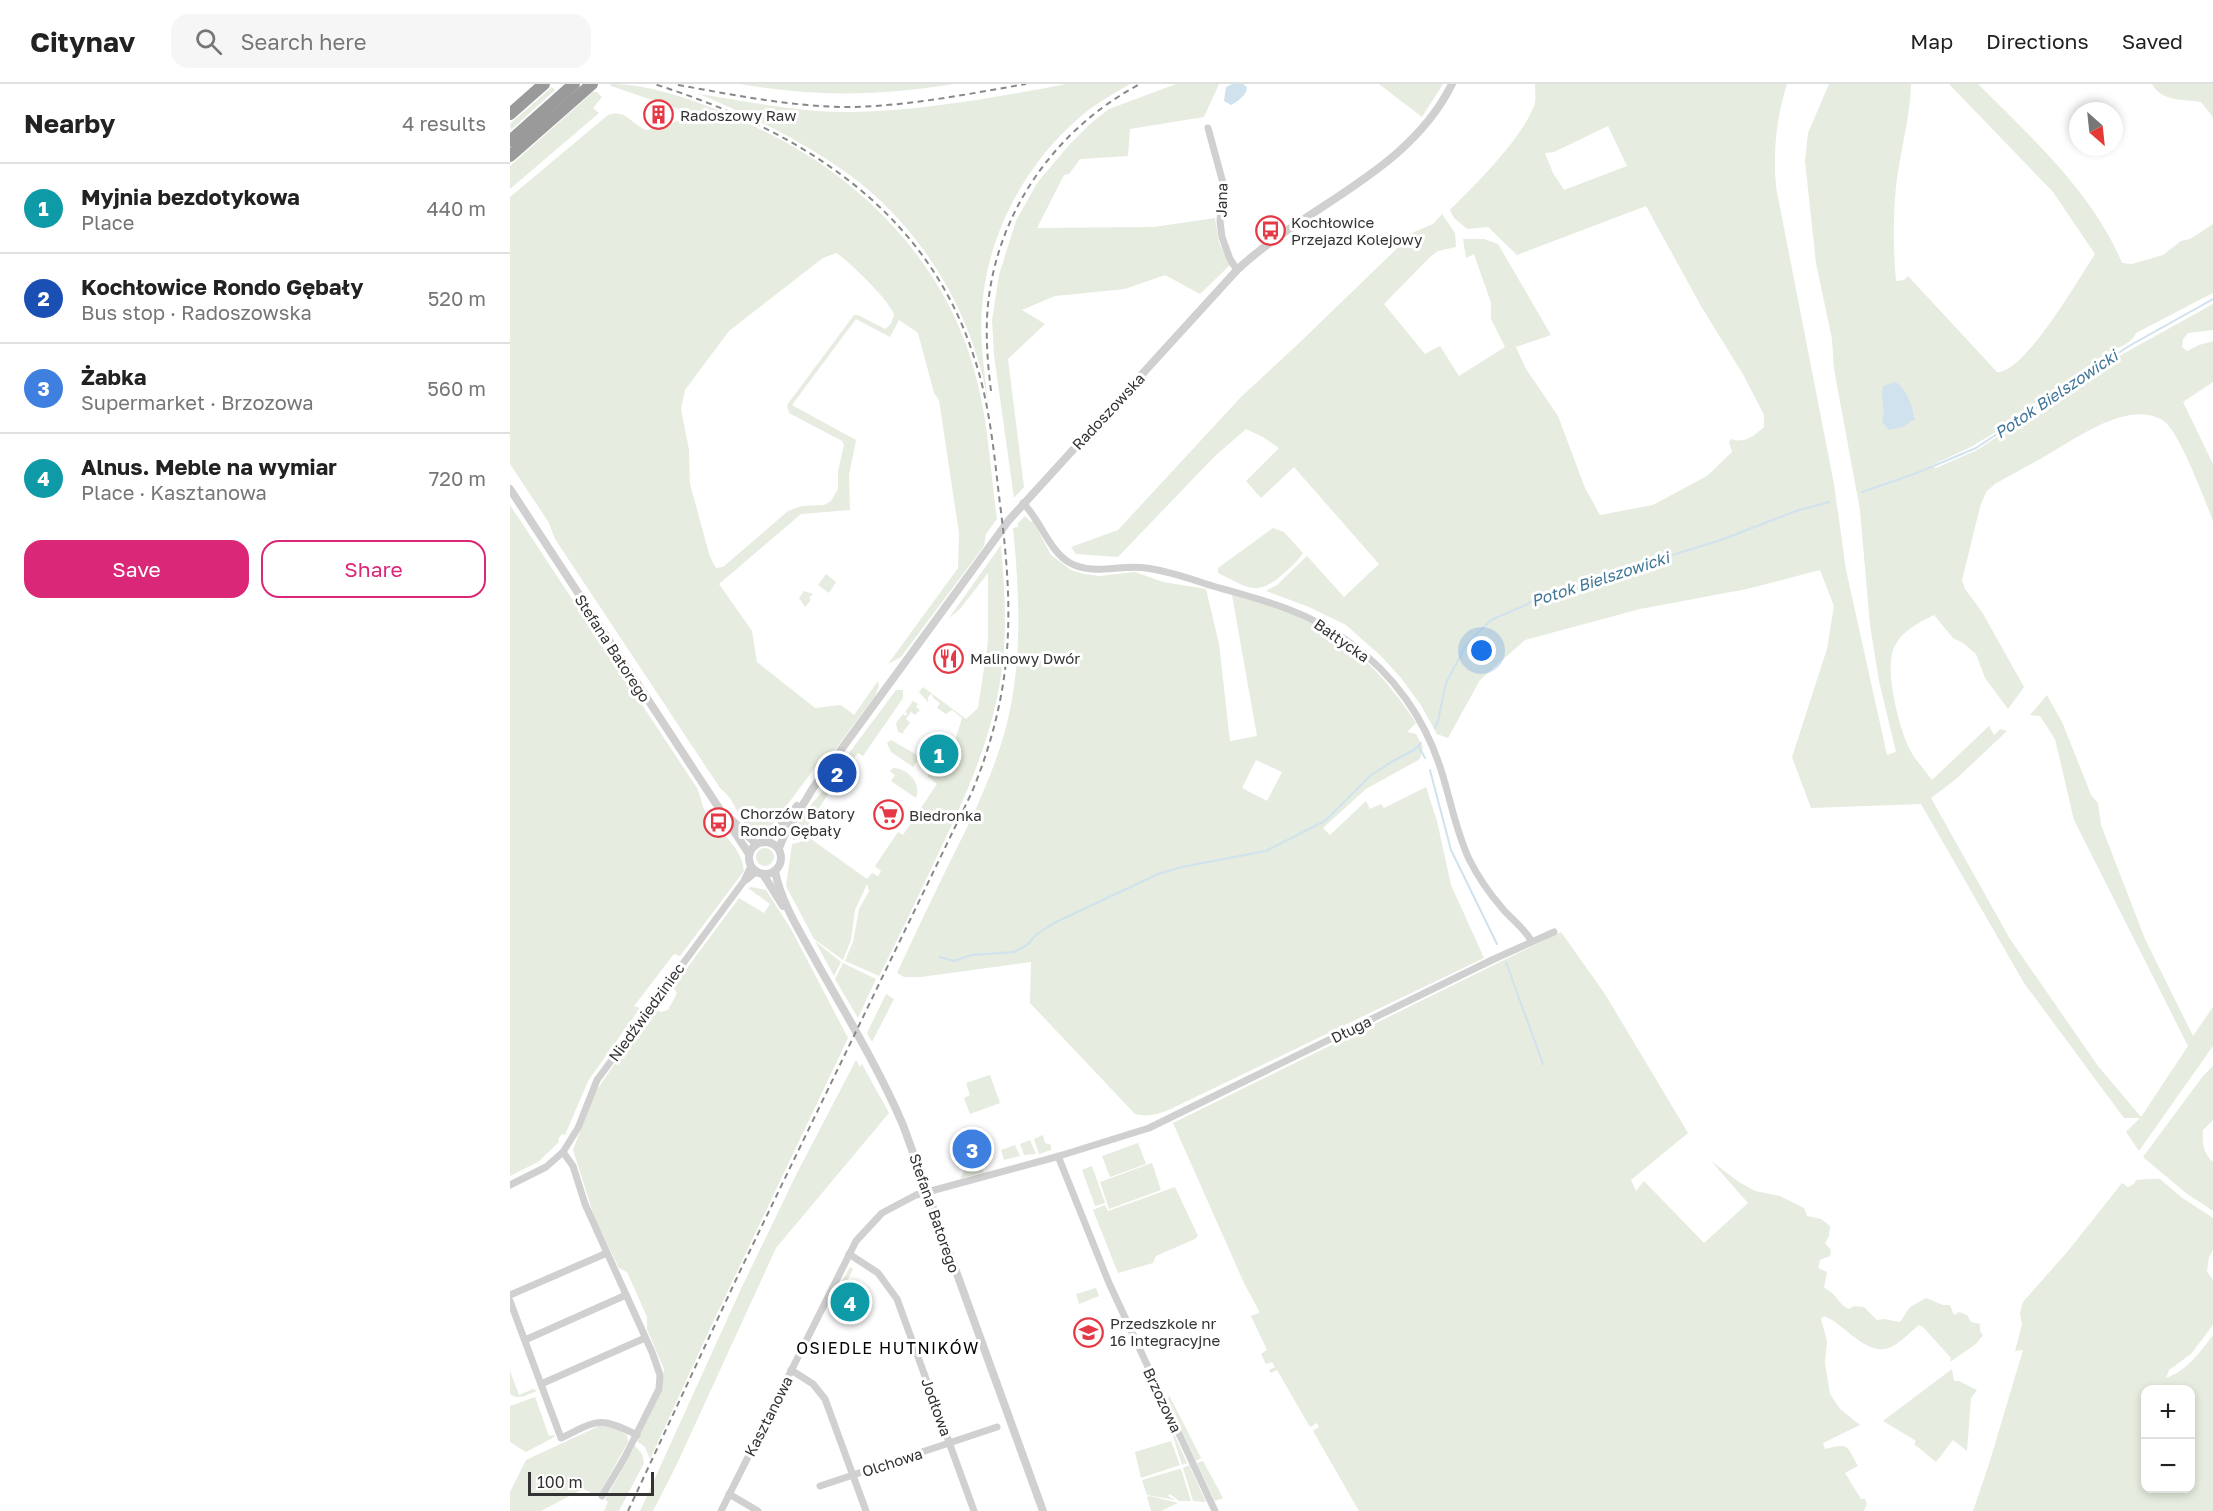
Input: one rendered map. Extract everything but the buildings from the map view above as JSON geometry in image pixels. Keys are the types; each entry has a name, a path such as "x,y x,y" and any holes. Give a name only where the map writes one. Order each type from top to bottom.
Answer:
{"highway":[{"path":"510,114 544,84"},
{"path":"510,141 580,86"},
{"path":"510,156 580,86"}],"street":[{"name":"Radoszowska","path":"766,842 813,788 1023,503 1237,270 1270,241 1396,156 1430,120 1452,84"},
{"name":"Jana","path":"1208,128 1223,183 1220,221 1222,237 1230,259 1237,270"},
{"name":"Stefana Batorego","path":"510,489 749,854"},
{"name":"Bałtycka","path":"1023,503 1039,522 1055,550 1065,560 1079,567 1098,570 1128,567 1156,570 1277,604 1319,622 1372,660 1400,691 1427,734 1441,770 1458,832 1477,873 1497,902 1532,942"},
{"name":"Radoszowska","path":"779,848 813,788"},
{"name":"Stefana Batorego","path":"718,806 756,844"},
{"path":"766,842 774,843 782,854 781,863 775,872 757,871 749,854 756,844 766,842"},
{"name":"Stefana Batorego","path":"757,871 799,929"},
{"name":"Niedźwiedziniec","path":"510,1185 546,1167 563,1152 578,1128 592,1089 602,1073 744,881 757,871"},
{"name":"Stefana Batorego","path":"775,872 777,884 799,929 897,1111 928,1191 987,1362 1011,1420 1042,1511"},
{"name":"Długa","path":"1058,1156 1149,1128 1554,932"},
{"path":"563,1152 573,1166 585,1204 657,1365 660,1385 637,1435 602,1496"},
{"path":"928,1191 1058,1156"},
{"name":"Brzozowa","path":"1058,1156 1108,1284 1215,1511"},
{"name":"Kasztanowa","path":"721,1511 849,1254 861,1235 882,1213 928,1191"},
{"path":"510,1295 607,1253"},
{"name":"Jodłowa","path":"849,1254 878,1273 897,1299 974,1511"},
{"path":"525,1340 626,1295"},
{"path":"510,1301 561,1438 591,1424 605,1422 637,1435"},
{"path":"541,1384 645,1338"},
{"path":"791,1370 813,1384 825,1399 866,1511"},
{"name":"Olchowa","path":"820,1486 997,1427"},
{"path":"729,1494 758,1511"}],"shaded area":[{"path":"610,84 627,85 663,92 733,117 787,143 823,166 857,192 888,221 915,253 939,288 958,326 973,366 982,403 997,519 986,534 984,546 901,657 888,664 958,568 959,533 939,400 934,393 918,333 899,320 890,337 856,319 792,405 856,440 849,475 850,510 801,514 719,584 752,631 757,662 815,708 841,705 854,715 878,681 879,686 875,696 831,755 816,766 767,832 761,835 747,827 730,799 720,788 555,539 549,523 510,464 510,197 608,115 619,114 646,130 663,127 693,114","holes":["836,253 878,292 894,315 891,324 885,329 854,315 787,405 789,413 842,441 844,445 838,471 838,489 831,501 824,505 802,506 788,511 723,567 716,568 710,557 690,484 689,450 681,409 685,390 729,331 823,258"]},
{"path":"740,84 954,84 873,93 821,93"},
{"path":"1067,84 1130,84 1104,99 1080,117 1042,156 1012,203 1001,228 985,281 981,320 989,408 972,340 958,308 922,247 899,220 847,173 812,150 757,120 699,94 795,109 853,112 933,106"},
{"path":"1176,84 1219,84 1204,117 1130,129 1128,156 1080,159 1069,174 1064,175 1037,228 1154,227 1215,218 1219,242 1230,265 1200,294 1165,275 1125,289 1055,296 1022,310 1045,324 1008,359 1024,487 1014,498 994,355 992,320 999,275 1016,221 1037,183 1090,124 1109,109"},
{"path":"1379,84 1443,84 1422,117"},
{"path":"1535,84 1787,84 1776,135 1776,187 1834,484 1846,570 1887,755 1896,752 1879,681 1870,625 1860,510 1834,369 1832,339 1816,263 1805,161 1808,133 1829,84 1911,84 1895,198 1896,281 1904,280 1908,276 1997,372 2009,368 2036,341 2095,254 2053,192 1949,84 1978,84 2039,145 2095,213 2122,263 2132,264 2163,255 2181,241 2190,239 2213,224 2213,293 2136,333 2129,342 2112,351 2025,414 1971,447 1930,466 1936,468 1977,450 2103,365 2213,304 2213,330 2188,333 2183,339 2182,347 2187,351 2213,341 2213,382 2183,402 2213,464 2213,521 2185,453 2165,422 2152,416 2137,414 2104,423 1995,484 1986,492 1980,507 1962,580 1965,589 1982,612 2024,687 2008,709 1985,678 1976,654 1953,638 1934,615 1916,625 1900,638 1893,650 1891,660 1894,700 1902,728 1910,750 1932,780 1989,726 1994,735 2000,729 2007,731 1956,779 1931,798 2010,939 2098,1066 2141,1117 2188,1046 2074,820 2055,739 2040,716 2030,715 2047,695 2063,724 2091,795 2098,803 2101,825 2145,939 2193,1036 2213,1007 2213,1046 2139,1151 2126,1132 2140,1118 2124,1118 2024,983 1921,804 1811,808 1792,757 1827,649 1834,606 1820,570 1747,589 1640,609 1525,640 1480,680 1448,738 1437,734 1420,704 1401,678 1382,657 1346,625 1309,607 1266,591 1277,585 1307,556 1344,597 1379,564 1294,467 1261,498 1246,481 1279,448 1263,437 1246,429 1214,457 1118,557 1076,554 1071,547 1118,530 1241,397 1414,232 1433,224 1442,214 1455,233 1456,247 1438,251 1430,257 1384,304 1425,354 1440,346 1459,376 1505,347 1491,319 1491,303 1474,254 1466,258 1463,239 1484,239 1498,244 1551,335 1516,347 1526,369 1558,416 1585,488 1600,515 1653,505 1707,476 1732,452 1729,442 1731,439 1745,440 1764,427 1764,415 1744,376 1701,306 1646,206 1517,255 1488,227 1467,229 1454,218 1450,210 1498,160 1521,131 1535,103","holes":["1608,126 1627,166 1564,190 1553,173 1545,153 1554,152","1907,398 1915,417 1883,418 1883,411"]},
{"path":"2152,84 2213,84 2213,117 2201,102 2167,97 2156,90"},
{"path":"552,87 555,90 511,130 510,124"},
{"path":"593,92 597,92 602,97 593,108 599,113 510,189 510,166"},
{"path":"510,505 697,788 707,815 735,848 744,871 680,956 674,954 634,1006 640,1008 588,1081 565,1135 562,1134 558,1139 559,1142 538,1162 510,1176"},
{"path":"1025,516 1031,522 1033,521 1051,555 1071,570 1099,576 1135,572 1163,582 1206,589 1219,644 1230,741 1257,736 1232,595 1302,619 1337,638 1367,662 1381,676 1416,723 1407,732 1416,734 1423,747 1420,759 1366,789 1323,828 1330,835 1366,801 1370,809 1381,804 1384,808 1426,787 1437,821 1451,885 1484,958 1179,1105 1152,1115 1135,1114 1030,1003 1031,962 921,977 904,977 897,973 975,810 1006,727 1017,661 1018,595 1013,528 1018,527 1018,523","holes":["1256,760 1282,772 1267,801 1242,788"]},
{"path":"1273,528 1284,532 1303,553 1283,574 1266,586 1251,588 1218,573 1218,568"},
{"path":"1001,545 1005,602 1003,659 986,741 955,818 879,976 845,961 853,942 859,909 869,891 867,884 855,910 851,940 843,960 814,939 786,886 792,844 811,839 867,879 872,873 878,876 881,871 875,866 898,832 903,835 937,784 927,776 933,770 945,773 962,718 952,710 946,714 937,708 940,703 931,694 928,702 919,692 923,687 966,719 978,708 988,642 988,573 960,609 949,618"},
{"path":"826,574 836,582 829,593 818,585"},
{"path":"804,591 813,594 805,607 799,598"},
{"path":"896,690 903,690 903,698 863,756 858,753 830,791 806,828 811,832 807,837 793,840 792,833 803,814 841,770 847,756"},
{"path":"913,701 922,706 918,704 916,707 920,710 915,715 911,712 906,719 910,723 903,732 904,734 898,732 896,723 903,714 906,716 905,712"},
{"path":"891,740 917,755 918,760 913,767 891,752 887,743"},
{"path":"893,768 904,771 912,778 917,787 916,798 891,781 895,775 890,771"},
{"path":"765,848 771,851 774,857 771,863 765,866 759,863 756,857 759,851"},
{"path":"748,888 766,890 791,929 848,1038 650,1459 645,1447 637,1441 662,1390 664,1369 647,1329 647,1317 627,1272 619,1268 594,1216 573,1150 596,1091 653,1009 661,1012 668,1010 677,993 673,987 739,898 764,913 770,904"},
{"path":"1561,932 1605,994 1688,1133 1631,1180 1636,1191 1644,1181 1704,1243 1748,1203 1711,1161 1755,1191 1780,1196 1804,1208 1807,1216 1821,1219 1830,1226 1829,1236 1825,1243 1831,1250 1830,1256 1820,1260 1818,1268 1827,1272 1824,1288 1845,1307 1849,1309 1854,1306 1864,1307 1877,1320 1900,1322 1910,1307 1926,1298 1943,1305 1950,1305 1954,1315 1959,1312 1967,1315 1971,1322 1980,1324 1980,1331 1983,1335 1976,1344 1950,1362 1951,1358 1919,1325 1894,1345 1885,1349 1877,1349 1869,1347 1824,1316 1821,1319 1827,1341 1825,1363 1830,1394 1840,1409 1860,1425 1823,1443 1825,1449 1843,1446 1849,1450 1858,1466 1845,1473 1861,1499 1865,1499 1867,1504 1864,1511 1359,1511 1313,1431 1319,1427 1317,1423 1310,1427 1277,1370 1271,1373 1269,1370 1275,1367 1272,1362 1266,1364 1261,1354 1267,1350 1251,1316 1259,1311 1244,1283 1173,1123"},
{"path":"815,941 841,962 834,976"},
{"path":"843,963 876,979 858,1018 835,979"},
{"path":"886,994 894,999 872,1042 867,1033"},
{"path":"856,1060 860,1067 862,1064 889,1113 776,1248 653,1511 640,1511 740,1291 797,1173"},
{"path":"2213,1066 2213,1120 2203,1130 2203,1143 2205,1151 2213,1162 2213,1211 2186,1193 2143,1157 2203,1076"},
{"path":"990,1075 1000,1103 970,1114 964,1098 970,1095 966,1083"},
{"path":"1043,1135 1045,1143 1051,1145 1051,1150 1039,1154 1034,1139"},
{"path":"1030,1140 1036,1154 1024,1155 1020,1144"},
{"path":"1138,1143 1146,1164 1110,1177 1102,1156"},
{"path":"1015,1145 1020,1156 1004,1160 1001,1150"},
{"path":"1152,1163 1161,1190 1109,1209 1100,1182"},
{"path":"979,1166 984,1172 960,1179 964,1171"},
{"path":"1092,1166 1105,1203 1095,1206 1082,1170"},
{"path":"2160,1179 2181,1197 2213,1218 2213,1250 2209,1257 2207,1271 2213,1280 2213,1325 2191,1354 2169,1370 2166,1378 2187,1366 2213,1335 2213,1511 1973,1511 2023,1350 2015,1351 2022,1325 2020,1313 2023,1302 2068,1251 2122,1183 2128,1187 2136,1180"},
{"path":"1175,1187 1198,1236 1156,1256 1153,1263 1118,1273 1093,1210 1105,1205 1108,1211"},
{"path":"850,1267 853,1269 845,1285 859,1292 855,1295 848,1289 838,1303 844,1308 831,1301"},
{"path":"1096,1288 1099,1296 1079,1304 1076,1294"},
{"path":"1952,1369 1954,1381 1959,1381 1977,1390 1971,1398 1967,1451 1953,1440 1936,1462 1914,1444 1916,1441 1883,1421"},
{"path":"510,1371 519,1395 533,1389 537,1391 520,1397 510,1394"},
{"path":"1169,1395 1201,1458 1196,1461 1168,1400"},
{"path":"535,1397 549,1436 556,1435 526,1452 510,1442 510,1406"},
{"path":"599,1426 610,1427 624,1433 627,1435 628,1442 598,1496 583,1489 541,1511 510,1511 510,1492 526,1460"},
{"path":"1170,1427 1187,1463 1182,1465"},
{"path":"1171,1441 1180,1465 1141,1478 1135,1452"},
{"path":"635,1446 642,1454 644,1463 619,1511 604,1511 608,1502 605,1500"},
{"path":"1203,1461 1223,1498 1215,1501 1197,1463"},
{"path":"1189,1465 1206,1502 1193,1501 1183,1468"},
{"path":"1181,1469 1191,1501 1179,1501 1170,1494 1168,1496 1175,1500 1147,1495 1142,1480"},
{"path":"1147,1497 1178,1503 1161,1511 1151,1511"}],"water":[{"path":"1232,84 1243,84 1247,87 1242,98 1231,105 1224,101 1226,87"},
{"path":"1895,382 1906,393 1915,419 1903,427 1889,430 1882,422 1882,391 1883,386"}],"waterway":[{"name":"Potok Bielszowicki","path":"1862,492 1917,473 1976,448 2129,346 2213,299"},
{"name":"Potok Bielszowicki","path":"1435,728 1446,683 1466,645 1491,620 1526,605 1539,596 1721,540 1796,511 1829,502"},
{"name":"Potok Bielszowicki","path":"940,957 954,961 971,955 1014,952 1027,945 1036,935 1054,923 1158,874 1182,867 1266,851 1325,821 1370,776 1414,750 1421,743"},
{"name":"Potok Bielszowicki","path":"1419,747 1425,758"},
{"name":"Potok Bielszowicki","path":"1430,770 1451,850 1497,944"},
{"name":"Potok Bielszowicki","path":"1506,962 1543,1064"}],"railway":[{"path":"628,1511 741,1269 972,792 996,719 1007,650 1008,615 1005,543 984,393 974,357 952,304 924,257 889,217 850,181 805,151 758,125 707,102 654,84"},
{"path":"678,85 785,103 850,107 916,102 1026,84"},
{"path":"991,391 987,327 991,281 1001,246 1015,212 1033,181 1055,152 1080,126 1109,103 1140,84"}],"place":[{"name":"Radoszowy Raw","path":"659,115"},
{"name":"Kochłowice Przejazd Kolejowy","path":"1270,231"},
{"name":"Malinowy Dwór","path":"949,658"},
{"name":"Myjnia bezdotykowa","path":"939,754"},
{"name":"Kochłowice Rondo Gębały","path":"837,773"},
{"name":"Biedronka","path":"888,815"},
{"name":"Chorzów Batory Rondo Gębały","path":"719,822"},
{"name":"Żabka","path":"972,1149"},
{"name":"Alnus. Meble na wymiar","path":"850,1302"},
{"name":"Przedszkole nr 16 Integracyjne","path":"1089,1332"}],"district":[{"name":"OSIEDLE HUTNIKÓW","path":"888,1348"}]}
